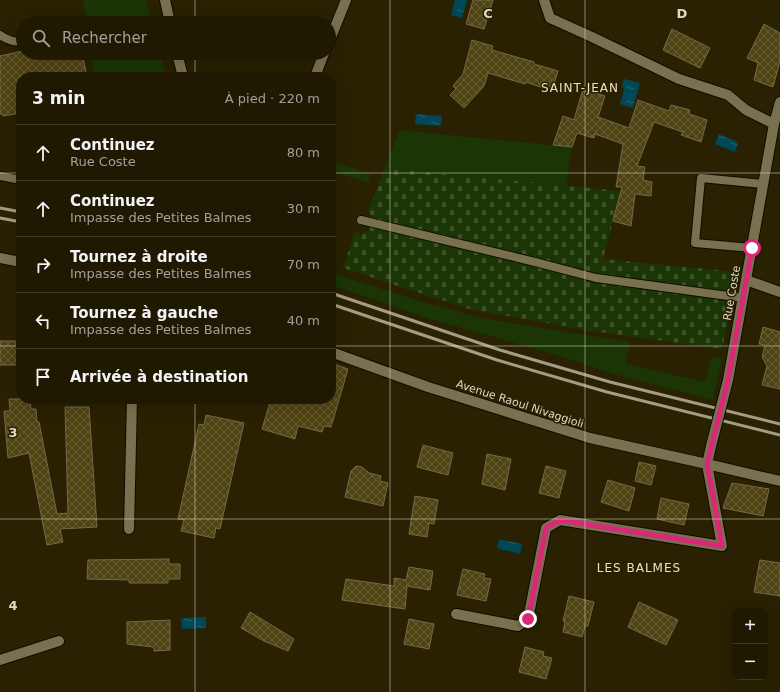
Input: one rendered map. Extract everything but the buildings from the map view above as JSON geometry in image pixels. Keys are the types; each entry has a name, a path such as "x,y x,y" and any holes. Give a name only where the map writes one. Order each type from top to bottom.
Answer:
{"street":[{"path":"165,0 168,16"},
{"path":"336,25 346,0"},
{"path":"544,0 550,18 679,79 728,95 746,110 774,124"},
{"path":"179,60 182,72"},
{"path":"317,72 321,60"},
{"name":"Rue Coste","path":"707,464 728,380 774,124 780,102"},
{"path":"0,258 16,261"},
{"path":"746,280 780,292"},
{"name":"Avenue Raoul Nivaggioli","path":"336,354 428,387 568,432 621,446 780,481"},
{"path":"129,529 132,404"},
{"path":"456,614 518,626 528,619 546,528 560,520 722,546 707,464"},
{"path":"0,660 59,641"}],"lane":[{"path":"0,35 6,40 16,42"},
{"path":"0,176 16,179"},
{"path":"752,248 696,243 701,178 764,184"},
{"path":"361,220 596,278 743,298"}],"green space":[{"path":"83,0 146,0 150,16 86,16"},
{"path":"92,60 162,60 165,72 93,72"},
{"path":"399,130 572,147 566,186 385,168"},
{"path":"336,162 370,174 368,183 336,173"},
{"path":"385,168 621,191 603,259 738,272 722,349 585,330 469,309 343,268 355,232 361,234 367,231 371,224 372,218 368,211"},
{"path":"336,275 427,303 482,318 630,342 626,364 705,382 712,356 722,358 713,400 614,374 546,352 430,319 336,287"}],"water":[{"path":"455,0 467,0 462,18 451,15"},
{"path":"624,79 640,83 633,108 620,104 624,89 622,85"},
{"path":"416,114 442,116 441,126 415,124"},
{"path":"719,134 738,142 735,152 715,144"},
{"path":"499,539 522,544 520,554 497,548"},
{"path":"206,617 206,628 182,629 181,618"}],"railway":[{"path":"0,208 16,211"},
{"path":"0,218 16,221"},
{"path":"336,295 500,350 610,382 780,424"},
{"path":"336,306 497,360 607,392 780,435"}],"district":[{"name":"SAINT-JEAN","path":"580,88"},
{"name":"LES BALMES","path":"639,568"}],"route":[{"path":"528,619 546,528 560,520 722,546 707,464 728,380 752,248"}]}
